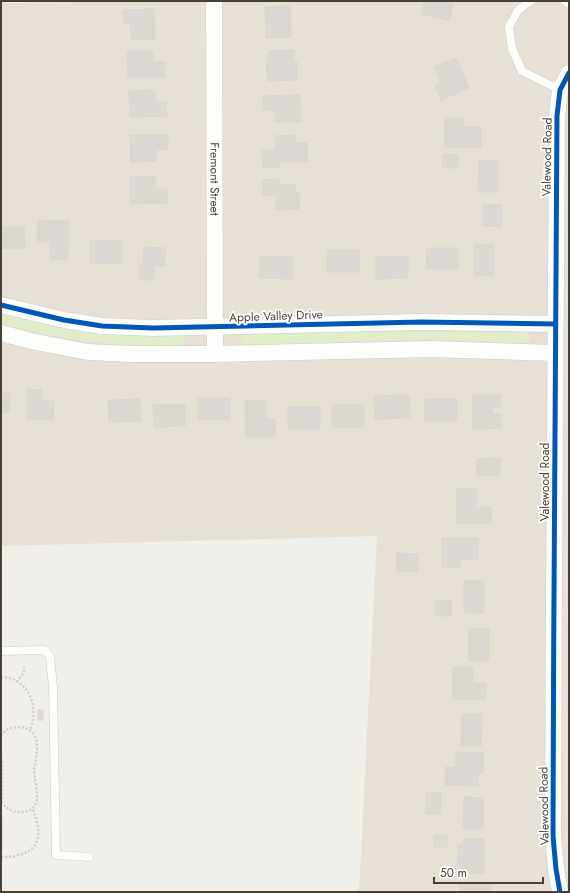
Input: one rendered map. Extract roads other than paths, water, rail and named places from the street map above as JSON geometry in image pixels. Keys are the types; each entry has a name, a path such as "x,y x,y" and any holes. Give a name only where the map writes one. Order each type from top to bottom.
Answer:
{"street":[{"name":"Fremont Street","path":"214,4 215,354"},
{"name":"Valewood Road","path":"560,892 553,836 554,353 557,116 560,90 569,73"},
{"name":"Apple Valley Drive","path":"1,305 64,320 102,326 153,328 215,328 422,322 555,324"},
{"path":"1,333 31,341 88,352 134,354 215,354 431,349 554,353"}],"lane":[{"path":"531,1 518,10 509,27 512,49 522,71 560,90"},
{"path":"565,1 569,4"},
{"path":"1,651 45,650 50,657 53,687 56,855 88,857"}]}
